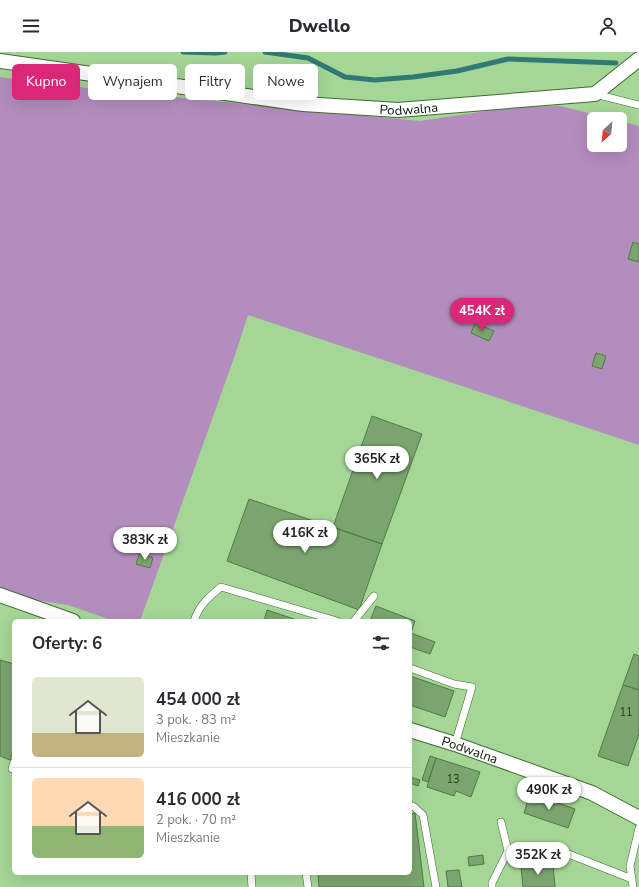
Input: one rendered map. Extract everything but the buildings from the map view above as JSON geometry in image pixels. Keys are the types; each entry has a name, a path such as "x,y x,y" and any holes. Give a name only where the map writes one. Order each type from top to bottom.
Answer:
{"street":[{"path":"595,94 639,59"},
{"name":"Podwalna","path":"0,61 303,104 398,110 595,94"},
{"path":"0,595 64,619"},
{"name":"Podwalna","path":"412,731 455,744 592,793 639,818"}],"lane":[{"path":"595,94 639,105"},
{"path":"195,619 197,612 204,602 221,587 330,619"},
{"path":"356,619 374,596"},
{"path":"412,669 454,684 472,687 455,744"},
{"path":"412,806 423,815 436,887"},
{"path":"492,887 492,883 508,851 501,822"},
{"path":"633,887 630,866 639,828"},
{"path":"508,851 566,854 632,879"},
{"path":"251,875 252,887"},
{"path":"306,875 308,887"}],"shaded area":[{"path":"0,77 12,79 12,100 80,100 80,87 88,88 88,100 177,100 177,97 185,98 185,100 205,100 420,121 514,107 560,106 587,113 587,152 627,152 627,123 639,126 639,445 248,315 141,619 108,619 68,605 7,596 0,593"}],"waterway":[{"path":"183,52 225,52"},
{"path":"265,52 308,58 345,77 375,80 457,71 508,59 616,63"}]}
